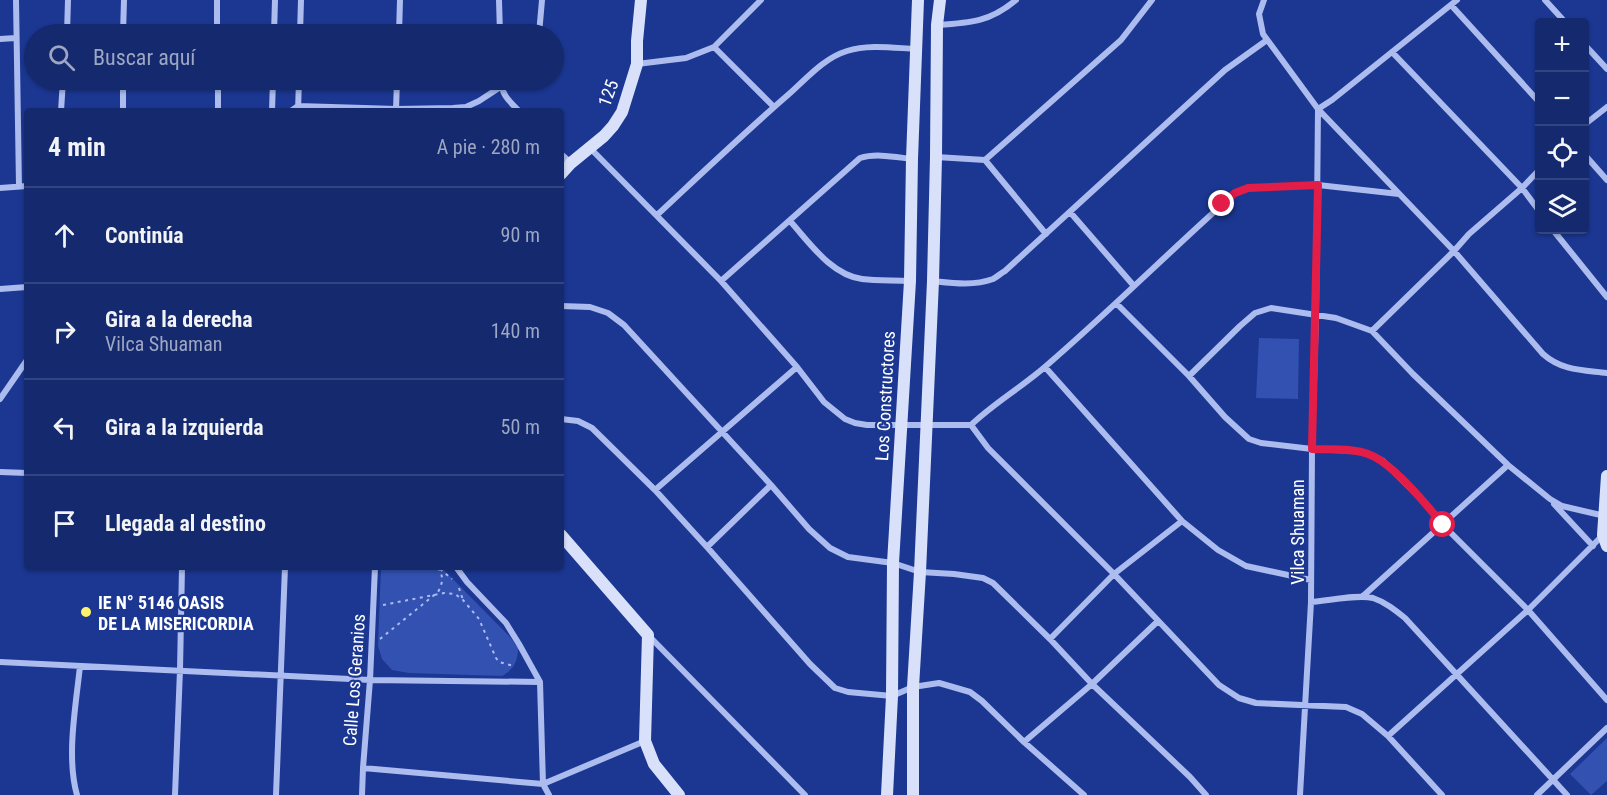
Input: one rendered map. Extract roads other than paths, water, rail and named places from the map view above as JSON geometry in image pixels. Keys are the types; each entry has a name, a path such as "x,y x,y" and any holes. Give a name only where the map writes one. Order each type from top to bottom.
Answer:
{"main road":[{"name":"125","path":"564,171 609,131 622,112 637,64 641,0"},
{"name":"Los Constructores","path":"887,795 892,696 893,563 910,281 918,0"},
{"path":"914,795 913,687 933,281 937,26 940,0"},
{"path":"1605,540 1607,476"},
{"path":"564,538 648,635 645,741 654,764 679,795"}],"street":[{"path":"0,188 23,186 16,0"},
{"path":"67,24 68,0"},
{"path":"123,24 124,0"},
{"path":"217,0 217,24"},
{"path":"274,24 275,0"},
{"path":"300,24 301,0"},
{"path":"399,24 400,0"},
{"path":"499,0 500,24"},
{"path":"540,24 542,0"},
{"path":"637,64 686,58 714,47 761,0"},
{"path":"937,26 981,21 1002,11 1016,0"},
{"path":"936,157 985,160 1121,40 1152,0"},
{"path":"1264,0 1259,14 1263,34 1318,109 1454,251 1543,354 1560,366 1607,373"},
{"path":"1545,0 1561,18"},
{"path":"1318,109 1454,2 1535,98"},
{"path":"0,39 16,38"},
{"path":"933,281 968,283 993,279 1005,271 1225,69 1267,40"},
{"path":"714,47 774,107"},
{"path":"657,215 824,63 846,51 870,47 916,49"},
{"path":"1589,49 1607,69"},
{"path":"1392,52 1522,188 1535,206"},
{"path":"61,108 62,90"},
{"path":"123,90 123,108"},
{"path":"218,90 218,108"},
{"path":"272,108 273,90"},
{"path":"298,108 299,90"},
{"path":"396,108 397,90"},
{"path":"443,108 466,107 479,101 492,90"},
{"path":"503,90 504,96 516,108"},
{"path":"1589,121 1607,107"},
{"name":"Vilca Shuaman","path":"1300,795 1311,602 1318,109"},
{"path":"590,147 721,281 797,367 824,402 845,419 855,423 901,426 971,425 982,414 1045,367 1235,193 1248,188 1318,185 1400,194"},
{"path":"721,281 860,158 878,156 912,159"},
{"path":"564,157 571,163"},
{"path":"985,160 1046,234"},
{"path":"1589,160 1607,180"},
{"path":"1372,331 1469,234 1522,188 1535,173"},
{"path":"1070,212 1134,286"},
{"path":"790,221 824,258 845,274 861,279 910,281"},
{"path":"1556,234 1607,297"},
{"path":"0,289 24,287"},
{"path":"1116,303 1249,439 1261,444 1357,452 1369,454 1383,461 1528,610 1607,700"},
{"path":"564,306 590,306 624,325 820,540 839,554 858,559 893,563 920,572 971,577 993,583 1206,795"},
{"path":"1189,376 1240,326 1256,313 1271,308 1336,318 1372,331 1413,375 1508,465 1550,499 1593,546"},
{"path":"655,490 797,367"},
{"path":"1045,367 1182,521 1218,550 1246,566 1311,580"},
{"path":"0,399 24,368"},
{"path":"564,419 578,421 592,428 655,490 810,664 835,688 848,692 892,696 913,687 939,683 970,692 1084,795"},
{"path":"971,425 988,448 1114,574 1219,685 1239,698 1256,703 1346,707 1362,714 1388,736 1442,795"},
{"path":"1363,596 1508,465"},
{"path":"0,472 24,473"},
{"path":"708,547 771,485"},
{"path":"1550,499 1562,506 1605,516"},
{"path":"1050,639 1114,574 1182,521"},
{"path":"1388,736 1528,610 1593,546 1605,540"},
{"path":"175,795 182,570"},
{"path":"276,795 285,570"},
{"name":"Calle Los Geranios","path":"362,795 375,570"},
{"path":"458,570 506,623 540,682 543,784 549,795"},
{"path":"1311,602 1363,596 1389,606 1405,618 1567,795"},
{"path":"1024,742 1092,684 1158,621"},
{"path":"648,635 806,795"},
{"path":"0,662 370,680 540,682"},
{"path":"77,795 73,782 73,748 80,666"},
{"path":"1537,795 1607,728"},
{"path":"363,768 543,784 645,741"}],"place":[{"name":"IE N° 5146 OASIS DE LA MISERICORDIA","path":"86,612"}]}
